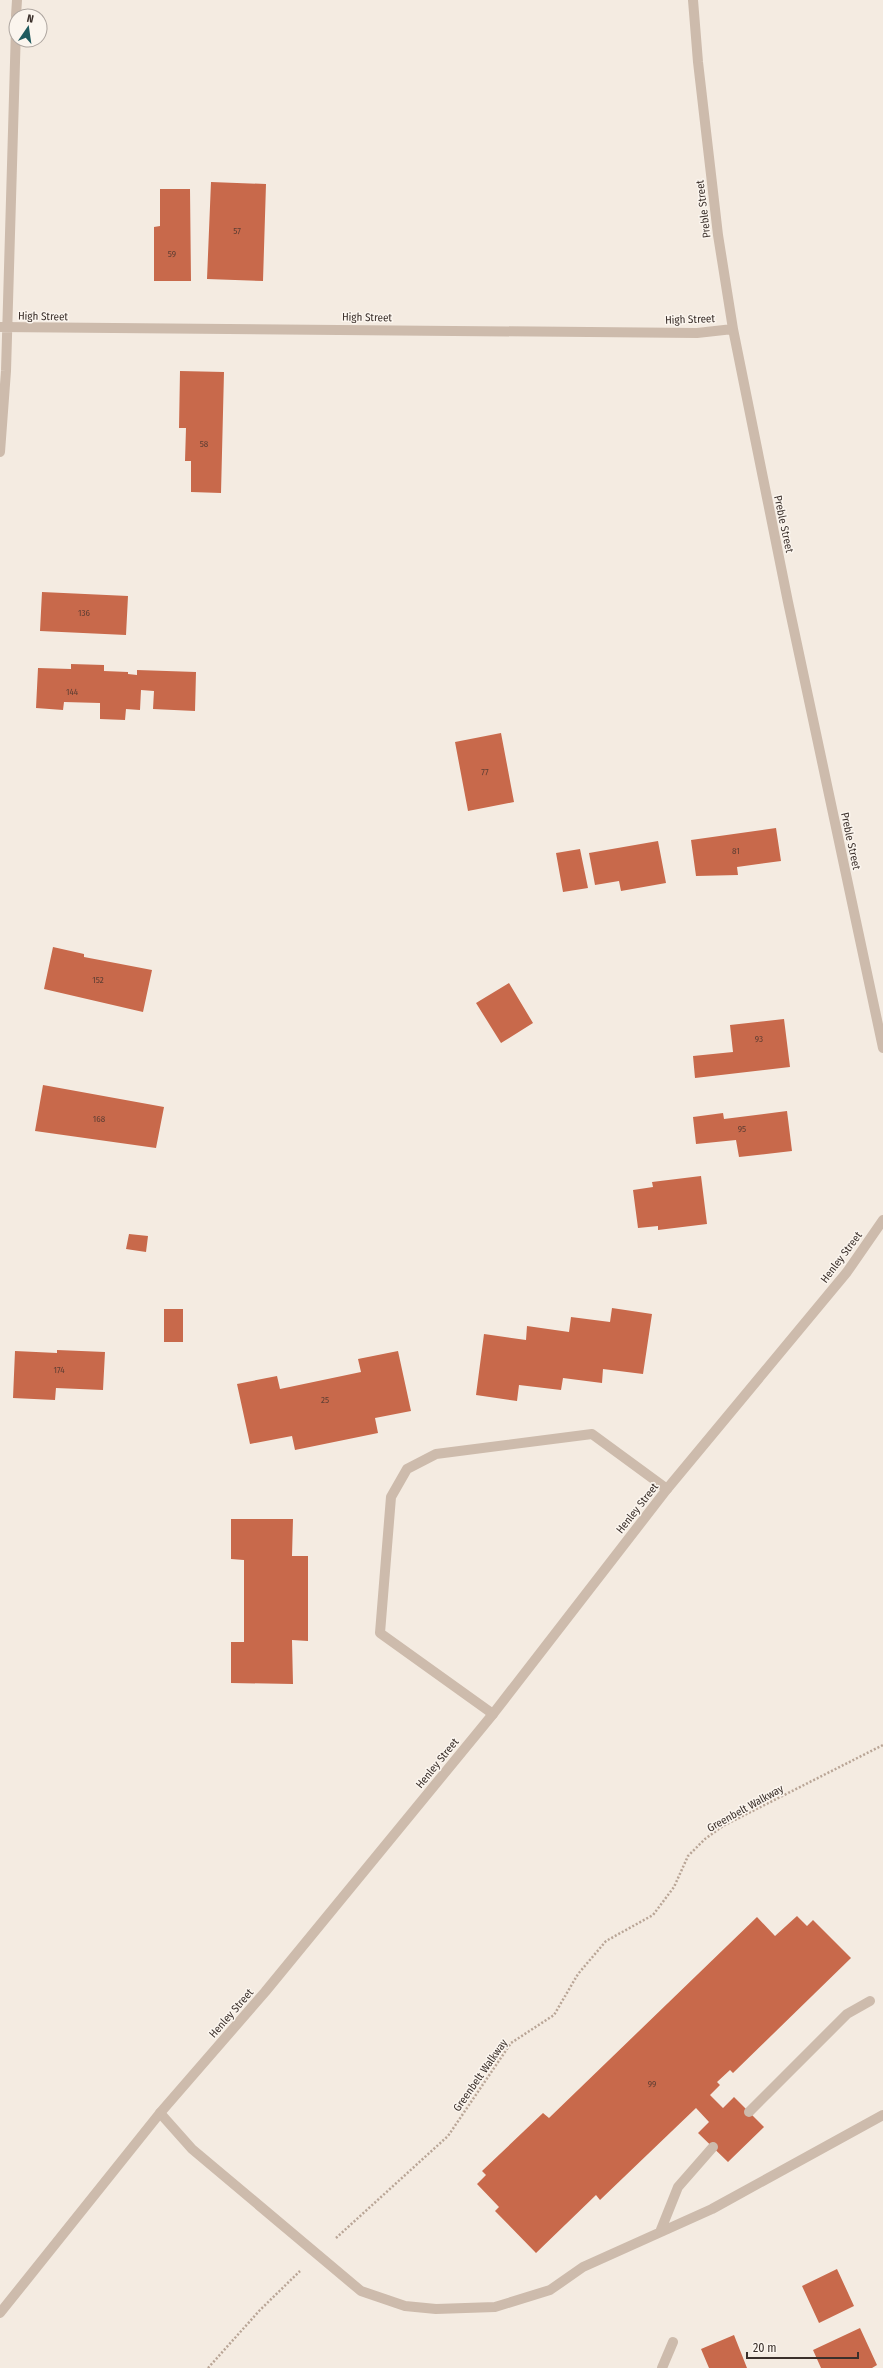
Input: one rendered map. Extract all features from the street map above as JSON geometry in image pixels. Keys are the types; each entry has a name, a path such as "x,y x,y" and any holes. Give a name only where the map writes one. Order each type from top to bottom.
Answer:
{"street":[{"name":"Preble Street","path":"693,0 698,62 718,235 733,328 790,610 883,1048"},
{"path":"0,452 15,48"},
{"name":"High Street","path":"4,327 697,333 733,328"},
{"name":"Henley Street","path":"0,2313 160,2113 265,1992 493,1714 667,1489 847,1272 883,1220"},
{"path":"493,1714 380,1633 391,1497 407,1469 436,1454 592,1434 667,1489"},
{"path":"749,2112 847,2014 870,2001"},
{"path":"160,2113 192,2149 361,2291 405,2306 436,2309 495,2307 550,2290 583,2267 712,2209 883,2115"},
{"path":"660,2232 678,2187 713,2148"},
{"path":"662,2368 673,2342"}],"path":[{"name":"Greenbelt Walkway","path":"348,2226 448,2136 511,2043 554,2015 578,1974 606,1942 653,1916 674,1887 688,1856 705,1839 723,1826 883,1745"},
{"path":"208,2368 260,2310 302,2269"}],"building":[{"path":"211,182 266,184 263,281 207,279"},
{"path":"160,189 190,189 191,281 154,281 154,227 160,226"},
{"path":"180,371 224,372 221,493 191,492 191,461 185,461 186,428 179,428"},
{"path":"42,592 128,596 126,635 40,631"},
{"path":"71,664 104,665 104,671 128,672 128,674 137,675 137,670 196,672 195,711 153,709 154,691 141,690 140,710 126,709 125,720 100,719 100,703 64,702 63,710 36,708 38,668 71,669"},
{"path":"501,733 514,802 468,811 455,742"},
{"path":"776,828 781,861 737,867 738,875 696,876 691,840"},
{"path":"658,841 666,883 621,891 619,881 595,885 589,853"},
{"path":"580,849 588,888 563,892 556,853"},
{"path":"53,947 84,954 84,957 152,970 143,1012 44,989"},
{"path":"509,983 533,1023 501,1043 476,1003"},
{"path":"784,1019 790,1067 695,1078 693,1056 733,1052 730,1025"},
{"path":"43,1085 164,1107 156,1148 35,1131"},
{"path":"787,1111 792,1151 739,1157 736,1140 696,1144 693,1117 723,1113 724,1119"},
{"path":"701,1176 707,1224 658,1230 658,1226 638,1228 633,1190 653,1187 652,1182"},
{"path":"129,1234 148,1236 146,1252 126,1249"},
{"path":"612,1308 652,1314 643,1374 603,1369 602,1383 563,1378 561,1390 519,1385 517,1401 476,1395 484,1334 526,1340 527,1326 569,1332 571,1317 610,1322"},
{"path":"164,1309 183,1309 183,1342 164,1342"},
{"path":"57,1350 105,1352 103,1390 56,1388 55,1400 13,1398 15,1351 57,1353"},
{"path":"398,1351 411,1411 375,1418 378,1433 295,1450 292,1436 250,1444 237,1384 277,1376 280,1389 361,1372 358,1359"},
{"path":"231,1519 293,1519 292,1556 308,1556 308,1641 292,1640 293,1684 231,1683 231,1642 244,1642 244,1560 231,1559"},
{"path":"797,1916 807,1926 813,1920 851,1958 733,2073 730,2070 717,2082 720,2085 710,2095 723,2108 734,2097 764,2127 728,2162 698,2133 709,2122 696,2108 600,2200 596,2195 536,2253 495,2211 499,2207 477,2184 486,2175 482,2171 543,2113 549,2118 757,1917 775,1936"},
{"path":"837,2269 854,2306 819,2323 802,2286"},
{"path":"860,2328 877,2365 872,2368 821,2368 813,2350"},
{"path":"734,2335 747,2368 709,2368 701,2349"}]}
